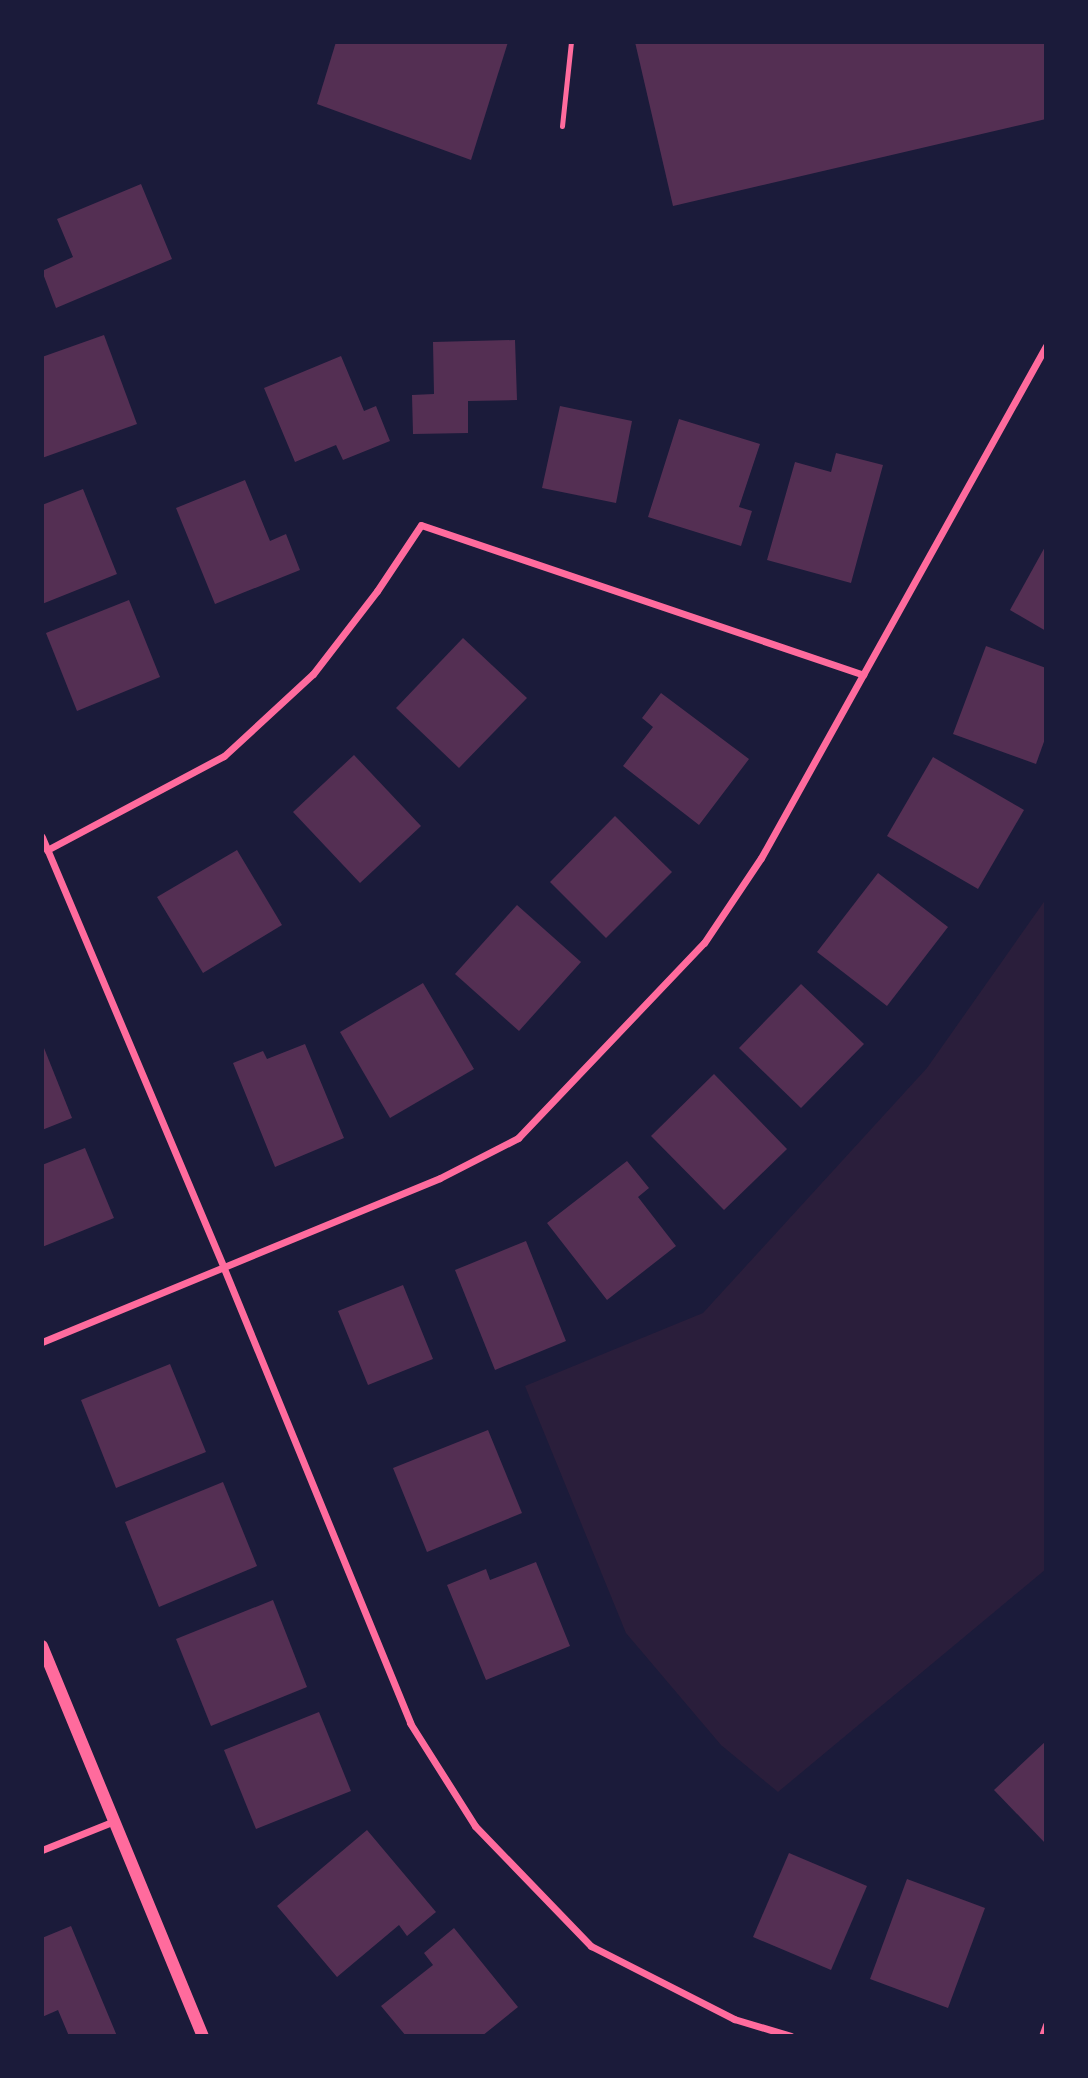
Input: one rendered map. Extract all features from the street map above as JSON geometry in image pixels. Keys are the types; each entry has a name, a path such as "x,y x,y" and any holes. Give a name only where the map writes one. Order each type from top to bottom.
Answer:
{"street":[{"path":"42,1342 440,1178 518,1138 704,943 761,858 1046,346"},
{"path":"47,850 224,756 313,674 377,592 422,525 863,675"},
{"path":"42,837 223,1266 410,1723 475,1826 592,1946 734,2019 791,2036"},
{"path":"42,1646 203,2036"},
{"path":"42,1850 114,1821"},
{"path":"1042,2036 1046,2025"}],"lane":[{"path":"562,126 571,42"}],"shaded area":[{"path":"1046,899 1046,1569 778,1792 721,1745 626,1633 525,1386 703,1313 927,1068"}],"building":[{"path":"336,42 508,42 471,160 317,104"},
{"path":"635,42 1046,42 1046,119 673,206"},
{"path":"141,184 172,259 56,308 42,271 73,257 57,219"},
{"path":"104,335 137,424 42,458 42,357"},
{"path":"515,340 517,400 468,401 468,433 413,434 412,395 434,394 433,342"},
{"path":"341,356 364,411 376,406 390,441 343,460 336,445 295,462 264,388"},
{"path":"560,406 632,421 616,503 542,488"},
{"path":"679,419 760,444 739,507 752,511 741,546 648,517"},
{"path":"836,453 883,465 851,583 767,560 795,462 831,472"},
{"path":"245,480 270,541 286,534 300,570 215,604 176,508"},
{"path":"83,489 117,574 42,604 42,505"},
{"path":"1046,545 1046,631 1010,610"},
{"path":"129,600 160,677 77,711 46,633"},
{"path":"463,638 527,698 459,768 396,708"},
{"path":"986,646 1046,668 1046,736 1036,764 953,734"},
{"path":"661,693 749,759 699,825 623,766 653,727 642,718"},
{"path":"354,755 421,826 360,883 293,812"},
{"path":"933,757 1024,810 978,889 887,836"},
{"path":"615,816 672,872 606,938 550,882"},
{"path":"237,850 282,925 203,973 157,897"},
{"path":"878,873 948,927 887,1006 817,952"},
{"path":"517,905 581,962 519,1031 455,974"},
{"path":"423,983 474,1069 390,1118 340,1032"},
{"path":"801,984 864,1044 801,1108 739,1048"},
{"path":"42,1043 72,1118 42,1130"},
{"path":"305,1044 344,1138 275,1167 233,1063 263,1051 267,1059"},
{"path":"714,1074 787,1149 724,1210 651,1136"},
{"path":"85,1148 114,1218 42,1247 42,1165"},
{"path":"627,1161 649,1188 638,1197 676,1246 607,1300 547,1223"},
{"path":"526,1241 566,1341 495,1370 455,1270"},
{"path":"403,1285 433,1359 368,1385 338,1311"},
{"path":"170,1364 206,1452 116,1488 81,1400"},
{"path":"488,1430 522,1513 427,1552 393,1468"},
{"path":"223,1482 257,1566 159,1607 125,1522"},
{"path":"536,1562 570,1646 486,1680 447,1585 486,1569 490,1580"},
{"path":"273,1600 307,1687 211,1726 176,1639"},
{"path":"319,1712 351,1791 256,1829 224,1750"},
{"path":"1046,1741 1046,1844 994,1790"},
{"path":"367,1830 436,1912 407,1936 399,1925 337,1977 277,1906"},
{"path":"789,1853 867,1886 831,1970 753,1937"},
{"path":"907,1879 985,1908 948,2008 870,1979"},
{"path":"71,1926 117,2036 69,2036 58,2010 42,2017 42,1938"},
{"path":"454,1928 518,2007 482,2036 406,2036 381,2006 433,1965 424,1953"}]}
